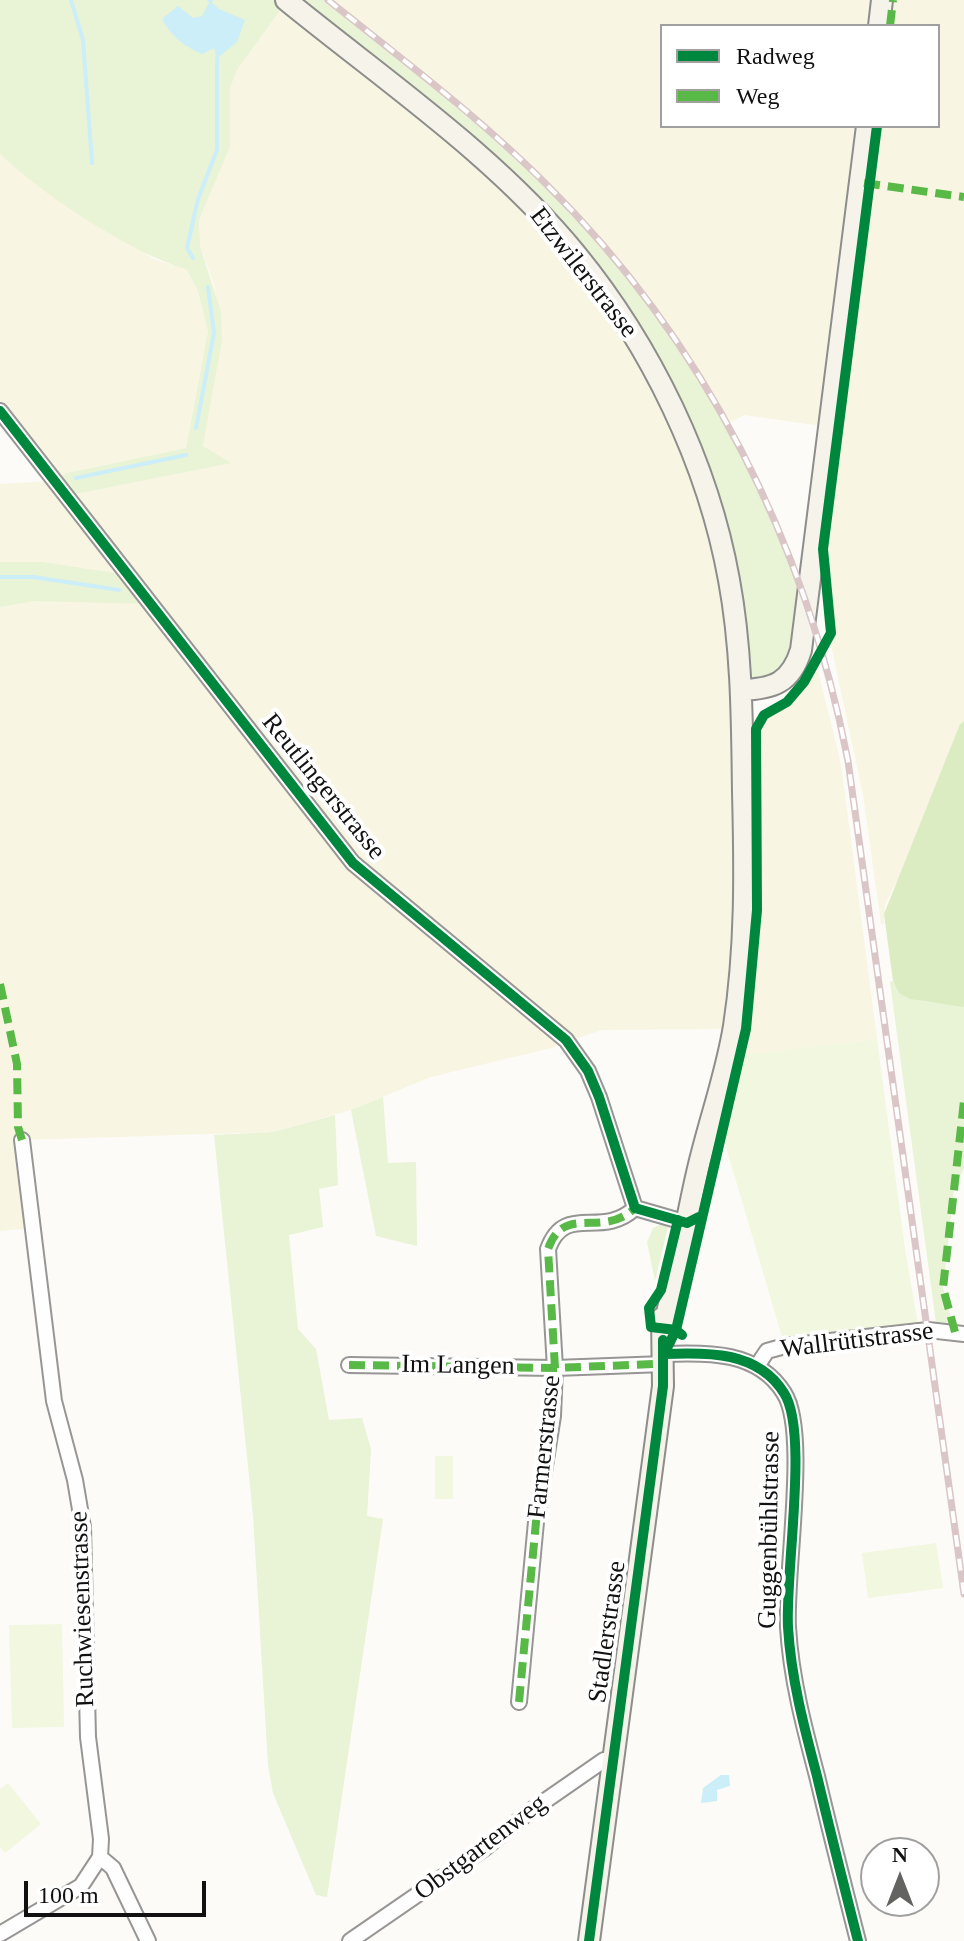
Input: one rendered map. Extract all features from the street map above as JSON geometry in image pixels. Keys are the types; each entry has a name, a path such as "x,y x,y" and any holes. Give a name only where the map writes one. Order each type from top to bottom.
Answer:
{"main road":[{"name":"Etzwilerstrasse","path":"286,0 517,190 576,254 623,320 669,403 716,528 733,610 741,690"},
{"path":"879,24 882,0"},
{"path":"741,690 762,690 783,682 797,663 801,650 867,128"},
{"name":"Stadlerstrasse","path":"589,1941 664,1359 663,1328 682,1221 734,1029 741,969 744,838 741,690"}],"street":[{"name":"Reutlingerstrasse","path":"0,411 353,863 566,1040 588,1071 599,1097 635,1208"},
{"name":"Ruchwiesenstrasse","path":"22,1140 54,1401 75,1480 83,1527 88,1737 101,1839 100,1857"},
{"path":"635,1208 682,1221"},
{"name":"Farmerstrasse","path":"519,1702 533,1552 553,1416 555,1368 548,1249 555,1231 565,1224 613,1223 635,1208"},
{"name":"Wallrütistrasse","path":"757,1366 767,1351 785,1346 928,1330 964,1334"},
{"name":"Guggenbühlstrasse","path":"664,1359 724,1355 757,1366 785,1394 796,1421 788,1553 788,1627 794,1681 858,1941"},
{"name":"Im Langen","path":"349,1365 555,1368 664,1359"},
{"name":"Obstgartenweg","path":"350,1941 485,1848 569,1783 604,1760 613,1761"},
{"path":"0,1934 81,1886 100,1857 113,1868 148,1941"}],"shaded area":[{"path":"328,0 882,0 879,24 660,24 660,128 867,128 829,427 744,415 728,424 672,334 580,218 496,137"},
{"path":"893,0 964,0 964,721 960,724 909,858 885,904 884,924 881,924 863,795 831,645 835,627 827,546 823,549 877,128 940,128 940,24 890,24"},
{"path":"287,1 380,77 576,254 685,439 736,624 734,1029 601,1030 551,1048 431,1077 351,1110 273,1132 23,1140 31,1228 0,1231 0,484 52,481 0,411 0,154 154,259 187,270 198,291 208,331 186,448 67,473 230,463 203,446 222,341 214,285 200,246 199,220 221,165 230,126 230,88 237,70"},
{"path":"816,663 841,764 877,1039 741,1056 757,910 756,729 764,715 795,694"}],"green space":[{"path":"0,0 328,0 459,105 580,218 639,288 704,383 769,504 807,600 797,663 741,690 729,580 669,403 550,225 287,1 237,70 230,88 230,146 199,220 200,246 221,312 222,341 203,446 231,463 65,496 53,481 67,473 186,448 208,331 198,291 187,270 139,250 89,221 40,188 0,154"},
{"path":"0,562 43,562 127,575 149,604 34,601 0,607"},
{"path":"964,721 964,1007 910,999 899,993 893,981 884,914 960,724"},
{"path":"893,981 905,995 914,999 964,1007 964,1168 954,1189 943,1288 955,1332 937,1330 890,982"},
{"path":"877,1039 918,1325 783,1340 723,1137 744,1055"},
{"path":"383,1097 388,1163 416,1162 417,1246 376,1236 351,1110"},
{"path":"335,1115 338,1185 319,1189 323,1227 289,1235 298,1329 316,1349 329,1420 362,1418 371,1449 367,1516 383,1519 327,1897 316,1895 273,1793 268,1765 253,1515 214,1135 273,1132"},
{"path":"664,1223 668,1227 655,1281 647,1242 653,1228"},
{"path":"435,1456 453,1456 453,1499 435,1499"},
{"path":"936,1543 943,1588 868,1598 862,1553"},
{"path":"62,1624 64,1727 12,1728 9,1625"},
{"path":"8,1783 41,1824 5,1853 0,1847 0,1789"}],"water":[{"path":"210,1 219,9 245,20 237,42 217,58 214,48 202,54 184,44 162,19 178,6 193,18 202,16"},
{"path":"721,1775 729,1775 730,1786 717,1790 717,1801 701,1803 703,1788"}],"waterway":[{"path":"71,0 83,40 92,163"},
{"path":"193,258 187,248 198,199 217,150 217,58"},
{"path":"196,428 214,333 208,287"},
{"path":"76,478 186,455"},
{"path":"0,577 33,577 119,590"}],"railway":[{"path":"328,0 494,135 546,184 603,245 654,310 700,378 741,450 776,524 805,601 829,680 848,761 964,1594"}],"marked path":[{"path":"890,24 893,0"},
{"path":"864,183 964,197"},
{"path":"0,984 17,1064 18,1127 22,1140"},
{"path":"955,1332 943,1288 964,1101"},
{"path":"519,1702 536,1522 553,1416 555,1368 548,1249 555,1235 564,1227 609,1221 635,1208"},
{"path":"349,1365 555,1368 653,1364"}],"cycle path":[{"path":"664,1354 676,1330 746,1029 757,910 756,729 764,715 787,702 804,682 831,633 823,549 877,128"},
{"path":"0,411 353,863 566,1040 588,1071 599,1097 635,1208 687,1223 699,1217"},
{"path":"678,1220 661,1290 649,1308 651,1327 676,1330 682,1335"},
{"path":"589,1941 663,1386 663,1340"},
{"path":"664,1354 714,1354 746,1362 773,1379 784,1393 791,1412 795,1469 788,1603 790,1646 803,1721 858,1941"}]}
